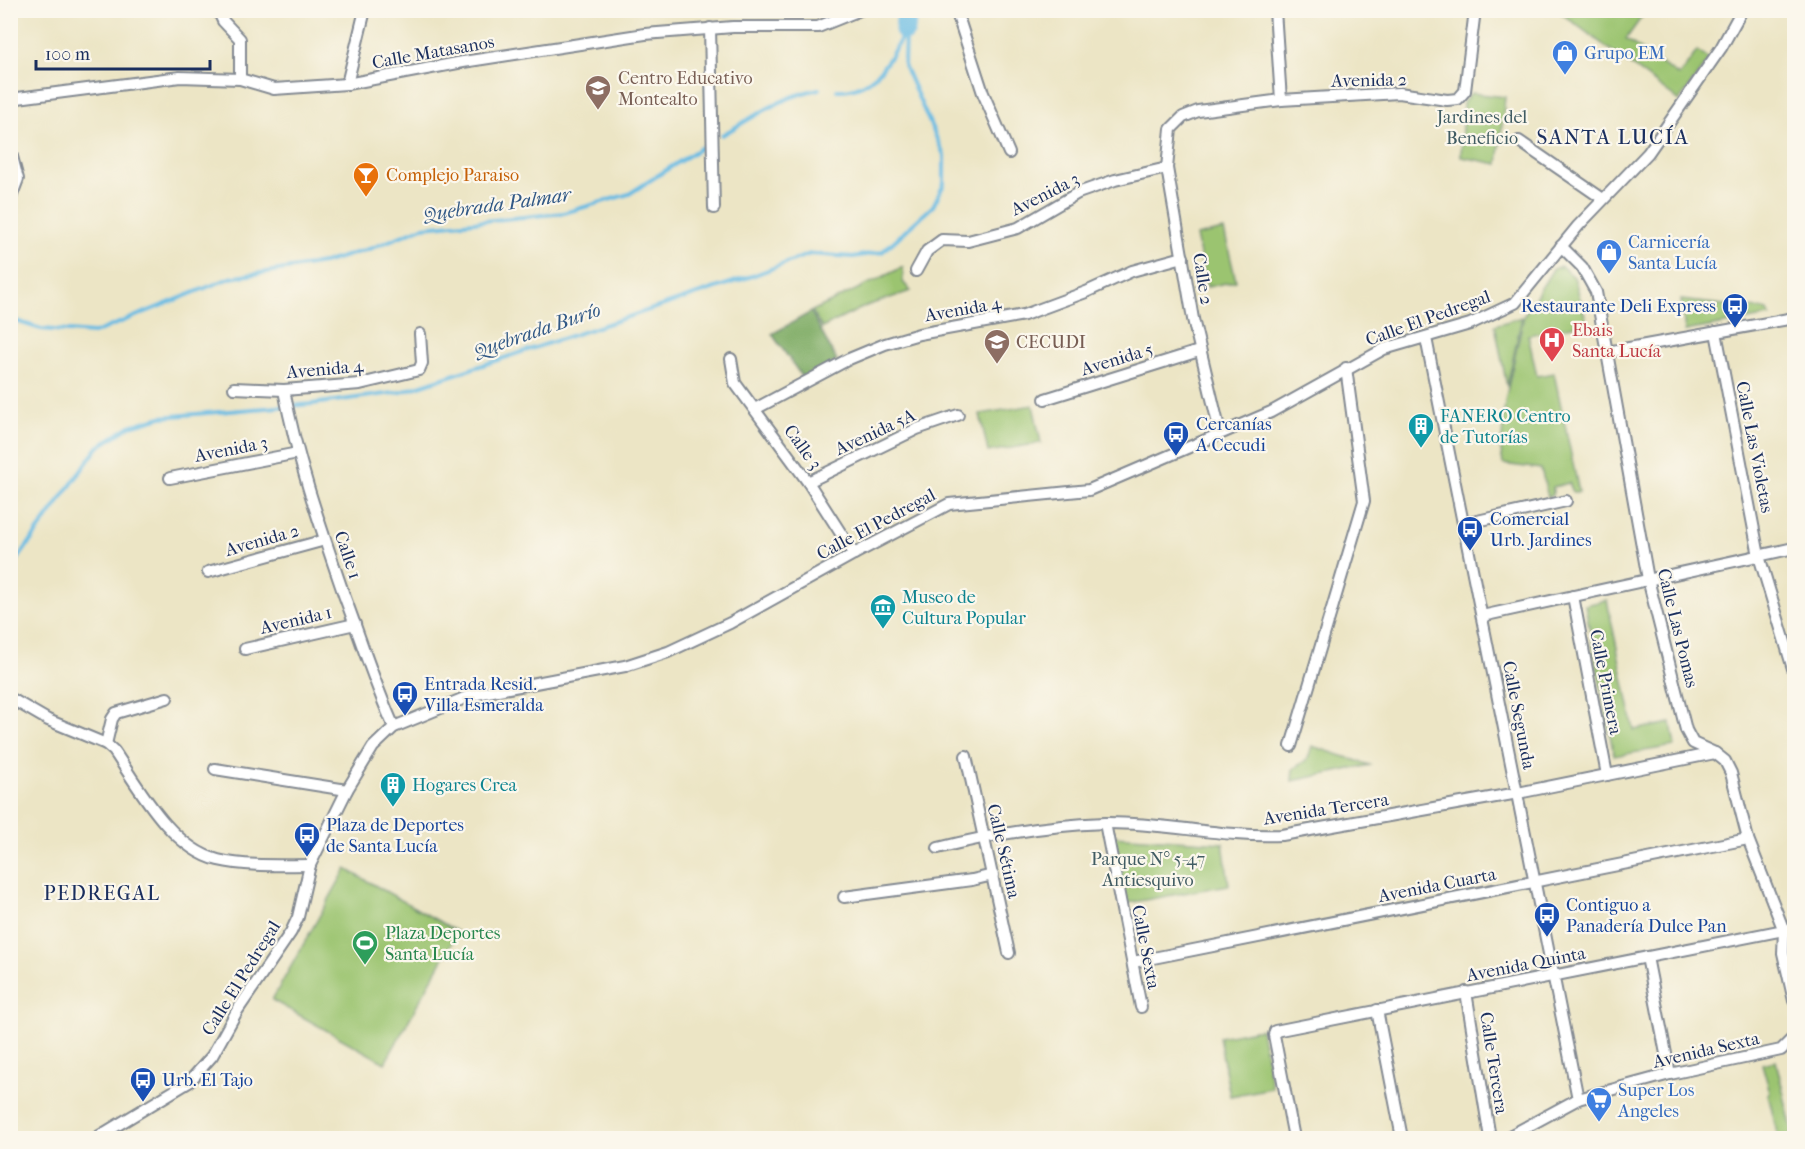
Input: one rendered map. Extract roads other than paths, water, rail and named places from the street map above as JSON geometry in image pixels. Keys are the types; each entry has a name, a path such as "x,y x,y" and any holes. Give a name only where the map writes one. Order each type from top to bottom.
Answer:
{"street":[{"path":"218,10 222,21 240,39 240,79"},
{"path":"347,84 365,10"},
{"name":"Calle Matasanos","path":"10,99 180,77 240,79 274,89 347,84 471,60 638,35 710,28 808,28 860,10"},
{"path":"956,10 982,93 1009,153"},
{"path":"1275,10 1281,100"},
{"name":"Avenida 2","path":"1171,129 1183,117 1198,111 1281,100 1399,93 1447,100 1458,99 1465,91 1475,10"},
{"name":"Calle El Pedregal","path":"96,1138 189,1082 212,1056 237,1011 291,932 298,917 310,866 346,790 373,747 394,727 472,695 625,666 668,652 730,623 949,504 1089,490 1271,412 1308,393 1346,368 1384,349 1470,324 1515,303 1561,246 1648,153 1694,88 1742,10"},
{"path":"710,28 714,208"},
{"name":"Calle 2","path":"1171,129 1167,168 1199,351 1220,432"},
{"path":"1520,141 1603,199"},
{"path":"10,149 18,179 10,200"},
{"name":"Avenida 3","path":"916,271 927,251 942,240 968,241 1018,228 1078,193 1121,179 1167,168"},
{"name":"Calle Las Pomas","path":"1561,246 1582,267 1596,292 1648,579 1686,730 1693,742 1725,761 1731,773 1748,839 1789,929 1783,953 1794,1001"},
{"name":"Avenida 4","path":"755,409 849,359 885,344 919,334 1024,315 1086,292 1132,271 1183,257"},
{"path":"1606,352 1794,318"},
{"name":"Calle Las Violetas","path":"1716,332 1759,556 1794,672"},
{"name":"Avenida 4","path":"234,388 284,394 360,384 419,370 422,363 420,334"},
{"name":"Calle Segunda","path":"1426,338 1578,1099"},
{"name":"Avenida 5","path":"1045,399 1199,351"},
{"name":"Calle 3","path":"731,359 735,383 808,482 854,554"},
{"path":"1291,746 1365,501 1346,368"},
{"name":"Calle 1","path":"284,394 298,453 325,540 370,673 394,727"},
{"name":"Avenida 5A","path":"808,482 917,429 958,414"},
{"name":"Avenida 3","path":"170,478 298,453"},
{"path":"1464,525 1566,501"},
{"name":"Avenida 2","path":"208,572 325,540"},
{"path":"1482,616 1794,548"},
{"name":"Calle Primera","path":"1573,596 1607,775"},
{"name":"Avenida 1","path":"245,649 355,624"},
{"path":"10,698 48,720 106,744 114,751 152,808 172,831 198,851 216,860 251,865 310,866"},
{"path":"106,744 112,719 116,713 167,698"},
{"name":"Avenida Tercera","path":"938,848 984,837 1106,823 1255,837 1282,835 1518,793 1715,753"},
{"name":"Calle Sétima","path":"966,756 1009,953"},
{"path":"215,770 346,790"},
{"name":"Calle Sexta","path":"1106,823 1141,1007"},
{"name":"Avenida Cuarta","path":"1133,962 1748,839"},
{"path":"844,897 972,880 993,875"},
{"name":"Avenida Quinta","path":"1294,1138 1275,1031 1789,929"},
{"path":"1647,957 1670,1074"},
{"name":"Calle Tercera","path":"1466,992 1490,1138"},
{"path":"1377,1010 1402,1138"},
{"name":"Avenida Sexta","path":"1506,1138 1578,1099 1670,1074 1781,1050 1794,1037"}],"waterway":[{"path":"905,30 907,10"},
{"name":"Quebrada Burío","path":"10,570 98,447 130,426 161,417 312,404 401,392 752,276 810,254 853,257 882,252 933,206 944,184 944,155 904,65 905,30"},
{"name":"Quebrada Palmar","path":"837,90 850,89 871,79 886,63 905,31"},
{"name":"Quebrada Palmar","path":"722,135 780,102 819,89"},
{"name":"Quebrada Palmar","path":"10,319 41,329 94,333 230,278 323,263 372,248 423,227 564,213 629,194 702,147"}],"place":[{"name":"Grupo EM","path":"1565,76"},
{"name":"Centro Educativo Montealto","path":"598,111"},
{"name":"Complejo Paraiso","path":"366,198"},
{"name":"Carnicería Santa Lucía","path":"1609,275"},
{"name":"Restaurante Deli Express","path":"1735,329"},
{"name":"Ebais Santa Lucía","path":"1552,363"},
{"name":"CECUDI","path":"997,365"},
{"name":"FANERO Centro de Tutorías","path":"1421,449"},
{"name":"Cercanías A Cecudi","path":"1176,457"},
{"name":"Comercial Urb. Jardines","path":"1470,552"},
{"name":"Museo de Cultura Popular","path":"883,630"},
{"name":"Entrada Resid. Villa Esmeralda","path":"405,717"},
{"name":"Hogares Crea","path":"393,808"},
{"name":"Plaza de Deportes de Santa Lucía","path":"307,858"},
{"name":"Contiguo a Panadería Dulce Pan","path":"1547,938"},
{"name":"Plaza Deportes Santa Lucía","path":"365,966"},
{"name":"Urb. El Tajo","path":"143,1103"},
{"name":"Super Los Angeles","path":"1599,1123"}],"district":[{"name":"SANTA LUCÍA","path":"1613,137"},
{"name":"PEDREGAL","path":"102,893"}],"park label":[{"name":"Jardines del Beneficio","path":"1482,127"},
{"name":"Parque N° 5-47 Antiesquivo","path":"1148,869"}]}
